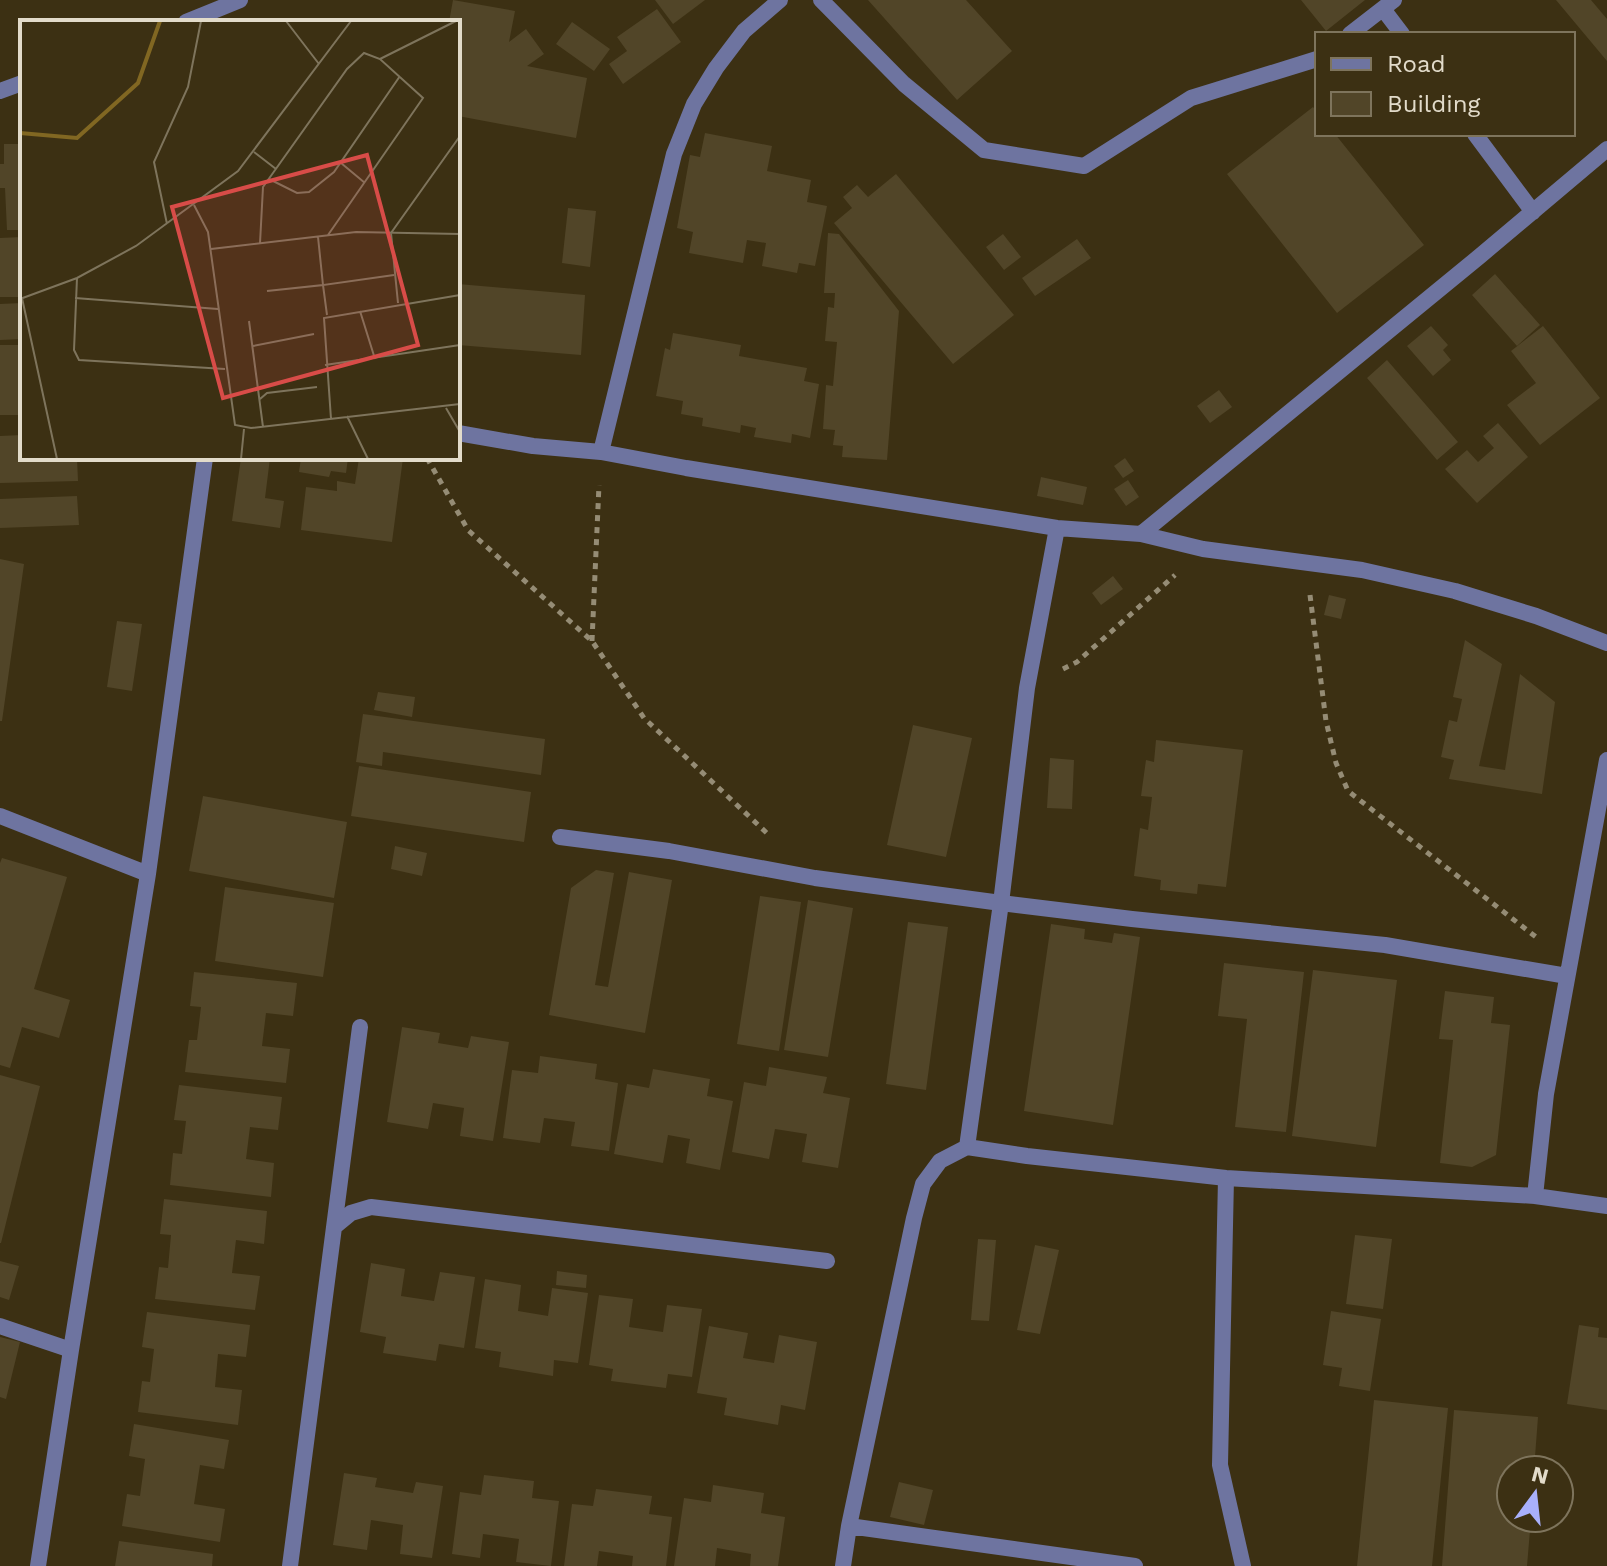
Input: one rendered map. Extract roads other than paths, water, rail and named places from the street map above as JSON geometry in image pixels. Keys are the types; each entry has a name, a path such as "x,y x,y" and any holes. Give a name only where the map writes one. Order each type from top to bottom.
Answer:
{"street":[{"path":"191,20 240,0"},
{"path":"601,452 670,169 694,104 744,31 780,0"},
{"path":"821,0 904,84 984,150 1084,166 1191,98 1315,60"},
{"path":"1353,32 1389,4 1401,32"},
{"path":"0,91 20,84"},
{"path":"1476,136 1533,212"},
{"path":"1141,534 1607,149"},
{"path":"460,433 533,446 601,452 1057,528 1141,534 1203,549 1362,570 1455,591 1536,616 1607,643"},
{"path":"38,1566 148,874 205,460"},
{"path":"967,1147 1027,688 1057,528"},
{"path":"1535,1196 1546,1094 1607,760"},
{"path":"0,816 148,874"},
{"path":"560,837 669,851 815,878 1001,903 1569,968"},
{"path":"290,1566 360,1027"},
{"path":"843,1566 923,1184 940,1161 967,1147 1226,1178 1535,1196 1607,1206"},
{"path":"1226,1178 1220,1465 1243,1566"},
{"path":"334,1227 351,1213 371,1207 827,1261"},
{"path":"0,1326 71,1350"},
{"path":"849,1526 1135,1566"}]}
